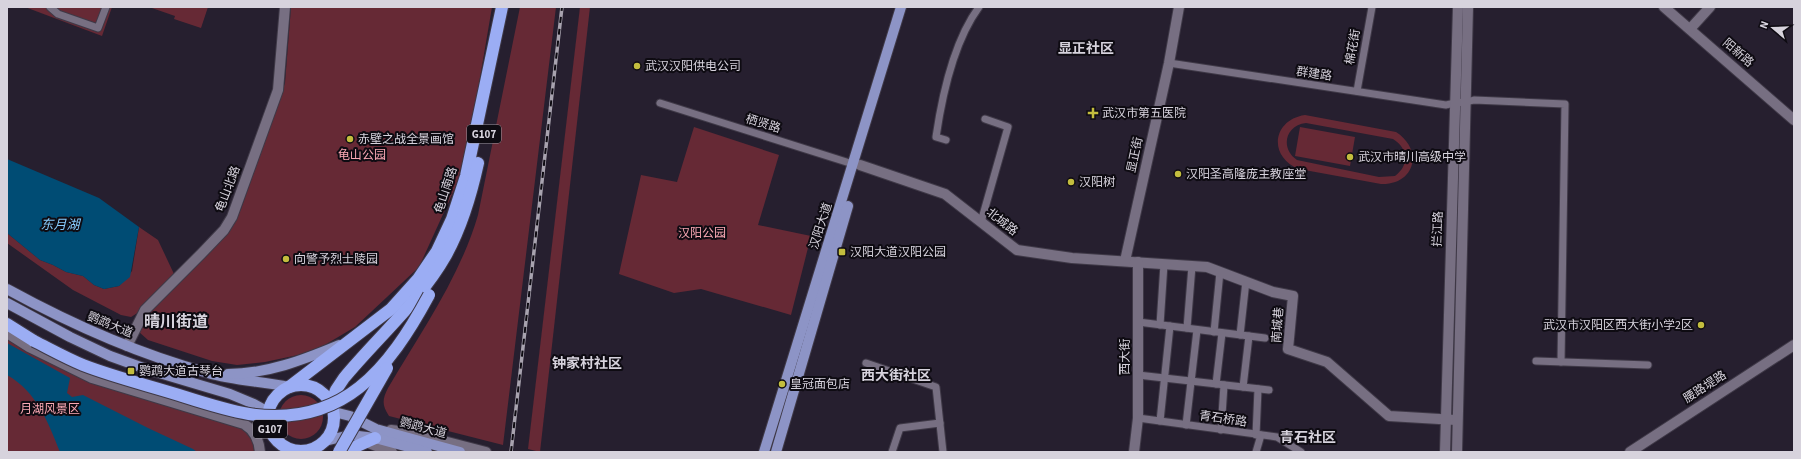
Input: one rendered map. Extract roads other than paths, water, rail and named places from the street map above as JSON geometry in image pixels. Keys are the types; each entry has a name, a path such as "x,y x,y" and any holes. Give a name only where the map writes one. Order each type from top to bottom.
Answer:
{"highway":[{"name":"龟山南路","path":"345,343 370,326 405,294 425,270 443,240 452,219 468,170 502,7"},
{"name":"龟山南路","path":"445,257 456,235 468,203 481,150 510,7"},
{"name":"G107","path":"272,434 279,443 288,449 297,452 313,449 325,441 333,427 333,408 340,383 376,340 410,304 445,257"},
{"path":"339,452 415,322 429,295 445,257"},
{"path":"7,324 34,341 98,370 227,409 248,414 276,416 313,411 346,398 363,386 377,373 415,322"},
{"name":"G107","path":"275,452 268,418 270,408 274,400 280,392 289,387 345,343"},
{"path":"289,387 298,385 318,389 326,396 333,408"},
{"path":"350,452 372,436"}],"main road":[{"name":"汉阳大道","path":"776,452 902,7"},
{"name":"汉阳大道","path":"764,452 908,7"},
{"name":"鹦鹉大道","path":"7,289 73,324 126,346 208,373"},
{"path":"7,303 88,346 146,369 230,394 254,404 263,408 268,418"},
{"path":"208,373 241,374 260,372 314,356 345,343"},
{"path":"208,373 237,380 289,387"},
{"name":"鹦鹉大道","path":"333,408 350,416 372,436 427,452"},
{"name":"鹦鹉大道","path":"325,441 350,435 372,436 460,452"}],"street":[{"path":"50,7 58,14 98,28 106,7"},
{"name":"龟山北路","path":"126,346 145,310 224,230 232,217 278,90 285,7"},
{"path":"946,140 936,137 944,89 961,41 972,16 979,7"},
{"name":"显正街","path":"1126,261 1149,172 1179,7"},
{"name":"棉花街","path":"1357,91 1372,7"},
{"name":"拦江路","path":"1445,452 1454,102 1458,7"},
{"name":"拦江路","path":"1456,452 1468,7"},
{"name":"阳新路","path":"1664,7 1794,120"},
{"path":"1690,29 1710,7"},
{"name":"群建路","path":"1169,63 1446,105 1454,102 1474,100 1565,104 1561,362"},
{"name":"栖贤路","path":"660,103 857,165"},
{"path":"981,222 1008,127 985,119"},
{"name":"北城路","path":"857,165 945,194 1017,250 1072,258 1138,262"},
{"name":"南城巷","path":"1138,262 1207,267 1273,292 1293,296 1288,349 1327,362 1389,416 1456,420"},
{"name":"西大街","path":"1134,452 1138,418 1138,262"},
{"path":"1160,325 1164,264"},
{"path":"1186,328 1192,266"},
{"path":"1216,384 1220,272"},
{"path":"1240,335 1246,281"},
{"path":"1138,322 1265,338"},
{"path":"1160,421 1170,326"},
{"path":"1186,425 1197,330"},
{"path":"7,333 29,347 92,378 244,424 256,436 260,452"},
{"path":"1243,387 1249,336"},
{"name":"腰路堤路","path":"1631,452 1794,344"},
{"path":"1536,361 1648,365"},
{"path":"866,363 936,387 943,452"},
{"path":"1138,375 1269,390"},
{"path":"1222,430 1224,385"},
{"path":"1256,452 1258,435 1258,389"},
{"name":"青石桥路","path":"1138,418 1277,437 1301,452"},
{"path":"892,452 900,428 940,423"},
{"path":"372,436 409,432 486,452"},
{"path":"372,436 392,452"}],"water":[{"name":"东月湖","path":"7,159 99,198 139,227 130,277 119,286 104,289 94,285 83,276 66,272 40,260 7,233"},
{"path":"7,343 70,378 67,393 72,397 83,395 197,452 60,452 46,419 34,399 17,382 7,375"}],"railway":[{"path":"511,452 562,7"}],"place":[{"name":"武汉汉阳供电公司","path":"637,66"},
{"name":"武汉市第五医院","path":"1093,113"},
{"name":"赤壁之战全景画馆","path":"350,139"},
{"name":"武汉市晴川高级中学","path":"1350,157"},
{"name":"汉阳圣高隆庞主教座堂","path":"1178,174"},
{"name":"汉阳树","path":"1071,182"},
{"name":"汉阳大道汉阳公园","path":"842,252"},
{"name":"向警予烈士陵园","path":"286,259"},
{"name":"武汉市汉阳区西大街小学2区","path":"1701,325"},
{"name":"鹦鹉大道古琴台","path":"131,371"},
{"name":"皇冠面包店","path":"782,384"}],"district":[{"name":"显正社区","path":"1086,49"},
{"name":"晴川街道","path":"176,322"},
{"name":"钟家村社区","path":"587,364"},
{"name":"西大街社区","path":"896,376"},
{"name":"青石社区","path":"1308,438"}],"park label":[{"name":"龟山公园","path":"362,155"},
{"name":"汉阳公园","path":"702,233"},
{"name":"月湖风景区","path":"50,409"}]}
